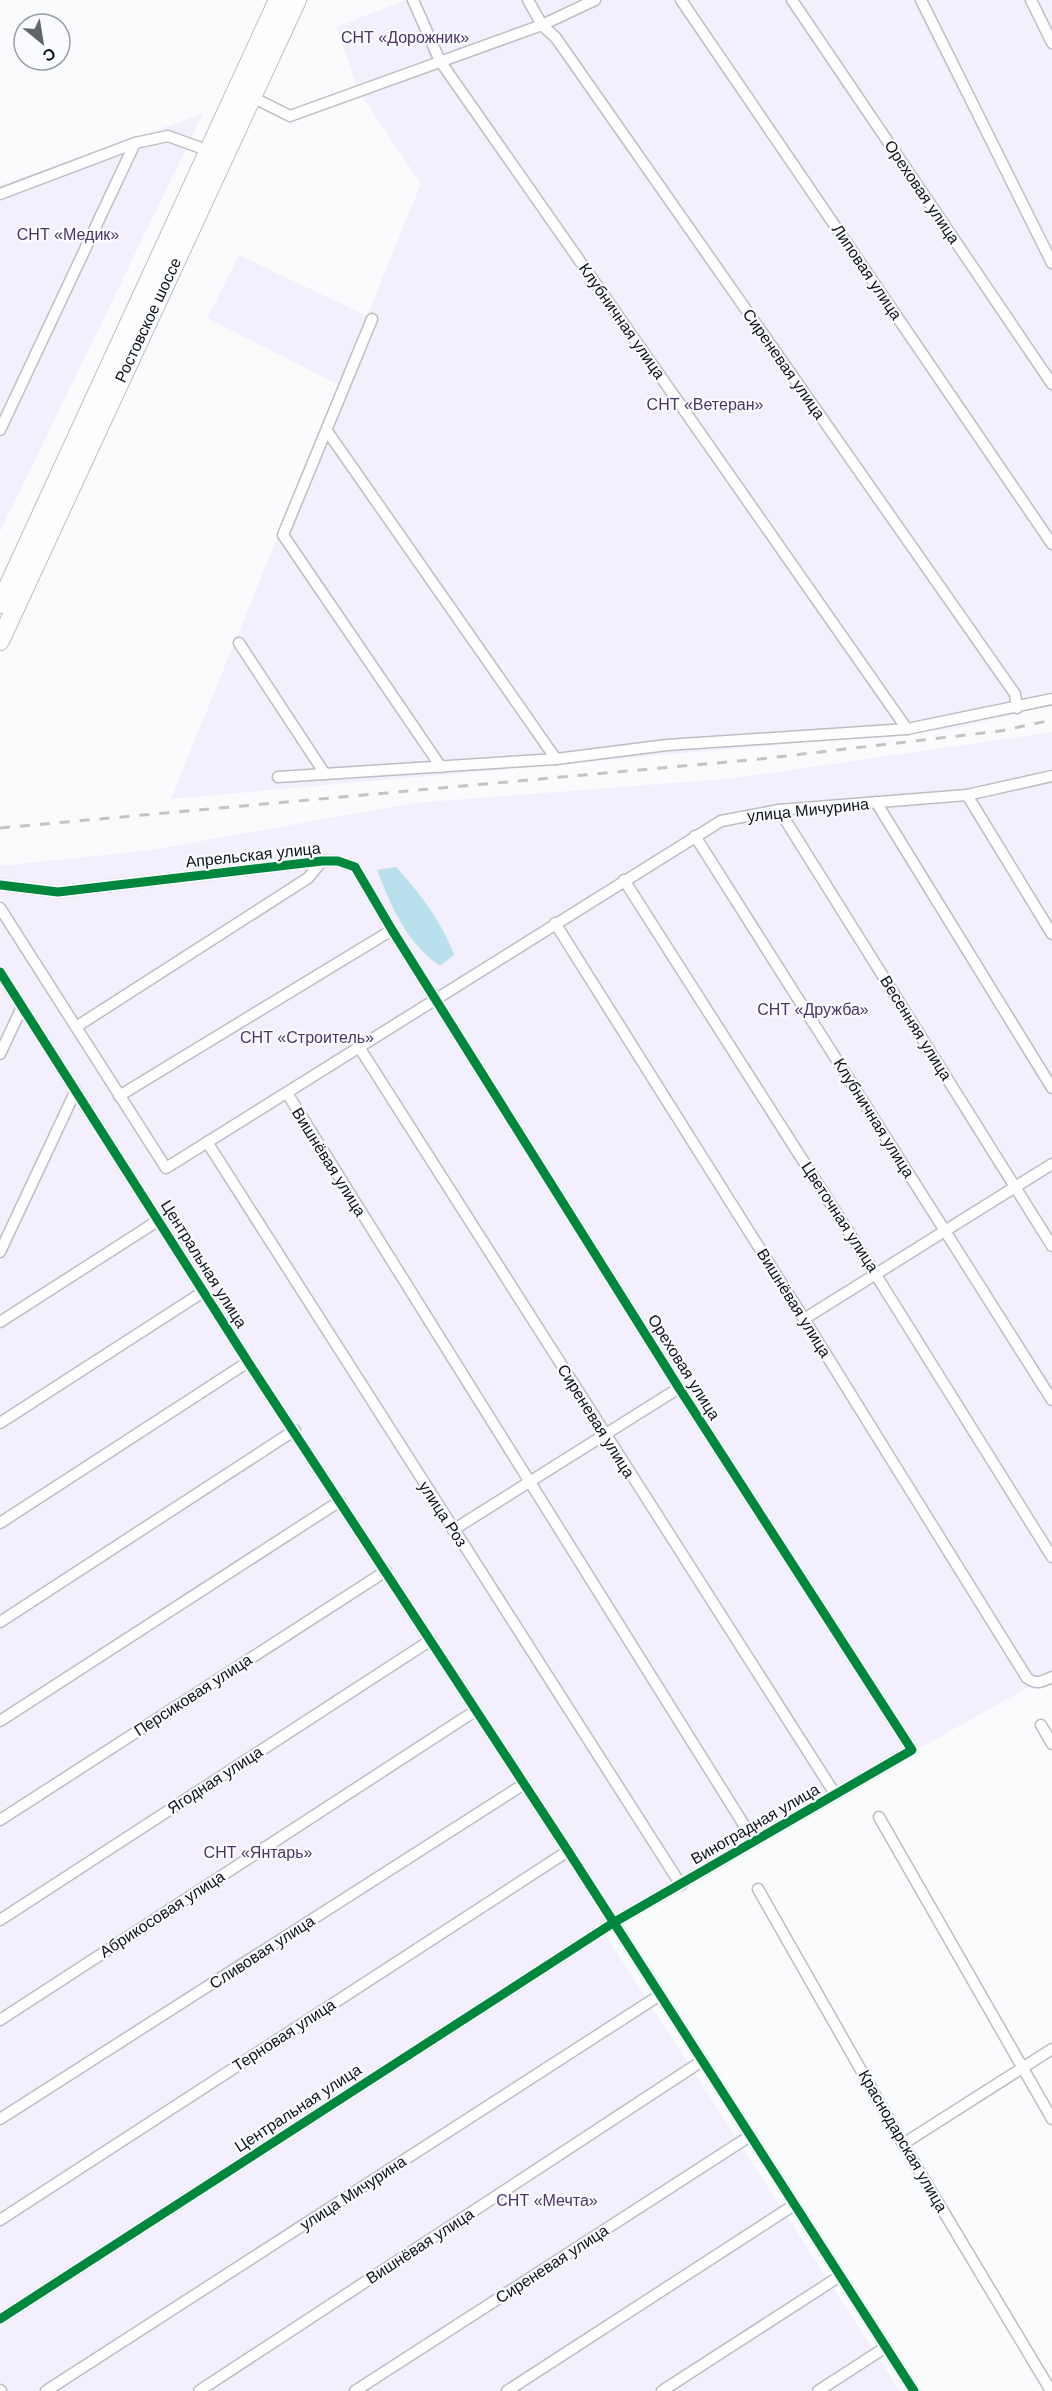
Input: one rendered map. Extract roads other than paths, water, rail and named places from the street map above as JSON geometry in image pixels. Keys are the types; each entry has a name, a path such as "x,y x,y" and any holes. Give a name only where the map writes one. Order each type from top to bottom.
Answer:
{"highway":[{"name":"Ростовское шоссе","path":"245,94 278,0"},
{"name":"Ростовское шоссе","path":"0,604 245,94 297,0"},
{"name":"Ростовское шоссе","path":"0,641 217,153"}],"street":[{"name":"Клубничная улица","path":"413,0 440,61 908,729"},
{"name":"Сиреневая улица","path":"528,0 542,25 562,48 1015,694 1017,708"},
{"path":"245,94 290,116 542,25 595,0"},
{"name":"Липовая улица","path":"681,0 1052,544"},
{"name":"Ореховая улица","path":"792,0 1052,384"},
{"path":"921,0 1052,263"},
{"path":"1031,0 1052,43"},
{"path":"0,194 135,143 168,136 217,153"},
{"path":"0,430 135,143"},
{"path":"372,319 283,535 441,766"},
{"path":"327,431 556,759"},
{"path":"239,642 325,774"},
{"path":"278,777 556,759 667,745 908,729 1052,699"},
{"name":"улица Мичурина","path":"119,1096 166,1168 721,821 779,810 967,795 1052,777"},
{"path":"967,795 1052,934"},
{"path":"876,802 1052,1088"},
{"name":"Весенняя улица","path":"779,810 1052,1246"},
{"name":"Клубничная улица","path":"695,836 1052,1400"},
{"path":"76,1027 308,878 322,861"},
{"name":"Апрельская улица","path":"0,885 58,892 338,861 355,867 435,998"},
{"name":"Цветочная улица","path":"624,880 876,1275 1052,1557"},
{"path":"0,908 119,1096 392,930"},
{"name":"Вишнёвая улица","path":"555,923 1020,1668 1033,1683 1041,1683 1052,1677"},
{"name":"Центральная улица","path":"0,972 248,1362 295,1430 568,1851 914,2391"},
{"name":"Ореховая улица","path":"435,998 679,1388 912,1750"},
{"path":"0,1054 22,1006"},
{"name":"Сиреневая улица","path":"359,1047 835,1794"},
{"path":"0,1252 76,1090"},
{"name":"Вишнёвая улица","path":"287,1093 528,1483 754,1841"},
{"name":"улица Роз","path":"207,1142 681,1885"},
{"path":"804,1319 1052,1164"},
{"path":"0,1322 159,1220"},
{"path":"0,1423 203,1292"},
{"path":"0,1523 248,1362"},
{"path":"453,1530 679,1388"},
{"path":"0,1622 295,1430"},
{"path":"0,1721 340,1501"},
{"name":"Персиковая улица","path":"0,1820 386,1571"},
{"name":"Ягодная улица","path":"0,1920 431,1640"},
{"name":"Абрикосовая улица","path":"0,2019 476,1712"},
{"path":"1041,1725 1052,1744"},
{"name":"Виноградная улица","path":"613,1923 912,1750"},
{"name":"Сливовая улица","path":"0,2119 524,1784"},
{"path":"879,1817 1052,2119"},
{"name":"Терновая улица","path":"0,2220 568,1851"},
{"name":"Краснодарская улица","path":"758,1889 903,2144 1051,2391"},
{"name":"Центральная улица","path":"0,2319 613,1923"},
{"name":"улица Мичурина","path":"46,2391 660,1995"},
{"path":"903,2144 1052,2049"},
{"name":"Вишнёвая улица","path":"199,2391 702,2061"},
{"name":"Сиреневая улица","path":"355,2391 750,2136"},
{"path":"507,2391 794,2205"},
{"path":"662,2391 840,2276"},
{"path":"818,2391 886,2347"}],"water":[{"path":"396,867 429,908 449,943 454,955 440,966 409,936 388,897 377,870"}],"railway":[{"path":"0,828 760,759 1000,731 1052,720"}],"park label":[{"name":"СНТ «Дорожник»","path":"405,37"},
{"name":"СНТ «Медик»","path":"68,234"},
{"name":"СНТ «Ветеран»","path":"705,404"},
{"name":"СНТ «Дружба»","path":"813,1009"},
{"name":"СНТ «Строитель»","path":"307,1037"},
{"name":"СНТ «Янтарь»","path":"258,1852"},
{"name":"СНТ «Мечта»","path":"547,2200"}]}
